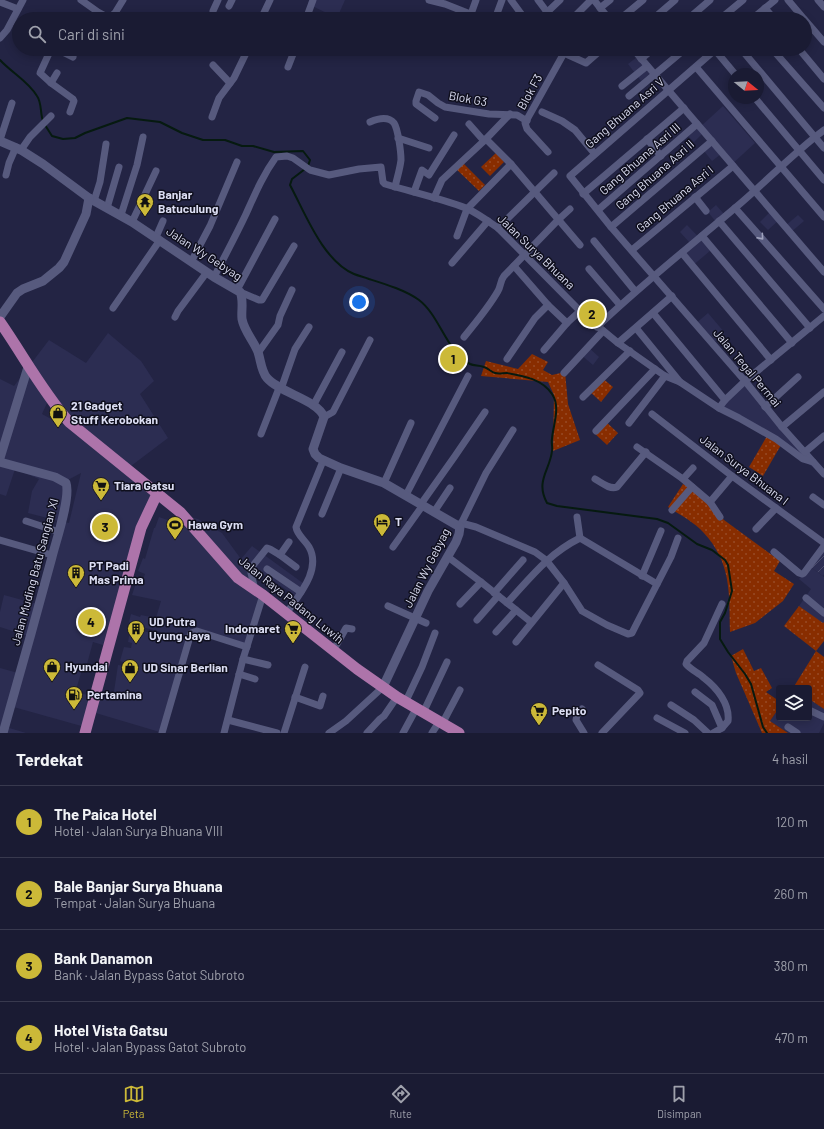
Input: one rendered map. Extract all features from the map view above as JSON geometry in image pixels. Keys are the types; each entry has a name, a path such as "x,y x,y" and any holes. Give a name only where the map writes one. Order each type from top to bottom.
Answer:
{"main road":[{"name":"Jalan Raya Padang Luwih","path":"0,322 28,367 54,404 69,422 180,512 238,578 333,651 401,700 457,732"},
{"path":"85,733 141,528 157,494"}],"street":[{"path":"18,12 23,0"},
{"path":"81,0 98,12"},
{"path":"115,12 122,0"},
{"path":"213,11 218,0"},
{"path":"264,12 270,0"},
{"path":"309,12 313,0"},
{"path":"430,0 465,12"},
{"path":"472,12 476,0"},
{"path":"498,12 502,0"},
{"path":"511,0 520,12"},
{"path":"538,0 547,12 560,0"},
{"path":"579,12 592,0 602,12"},
{"path":"600,8 610,0"},
{"path":"628,12 642,0"},
{"path":"661,12 675,0"},
{"path":"696,12 710,0"},
{"path":"728,12 743,0"},
{"path":"760,12 775,0"},
{"path":"788,0 798,12"},
{"path":"818,0 824,7"},
{"path":"0,2 18,9"},
{"path":"765,8 768,12"},
{"path":"0,38 12,24"},
{"path":"812,28 824,42"},
{"path":"48,56 40,73 73,99 74,101 70,112"},
{"path":"212,117 219,98 236,75 245,56"},
{"path":"288,67 292,56"},
{"name":"Blok F3","path":"527,120 565,56"},
{"path":"574,56 586,63 594,56"},
{"path":"639,56 824,272"},
{"path":"641,59 645,56"},
{"path":"629,96 677,56"},
{"name":"Gang Bhuana Asri V","path":"570,176 594,153 709,56"},
{"path":"721,56 730,68"},
{"path":"747,56 824,148"},
{"path":"778,56 824,108"},
{"path":"805,56 824,79"},
{"path":"213,65 230,83"},
{"path":"622,86 647,66"},
{"path":"696,67 824,217"},
{"path":"51,83 57,73"},
{"name":"Blok G3","path":"435,118 416,104 419,92 425,93 445,107 489,114 517,115 527,120"},
{"path":"0,141 12,103"},
{"path":"760,104 824,180"},
{"path":"584,194 684,108"},
{"path":"542,112 562,121 574,130 594,153"},
{"path":"434,198 442,180 485,140 510,114"},
{"path":"6,175 9,163 19,148 49,118"},
{"path":"370,122 379,119 391,122 395,125 401,158 395,187"},
{"path":"527,120 525,125 526,128 548,152"},
{"path":"469,124 511,164 580,245"},
{"name":"Gang Bhuana Asri III","path":"598,210 697,124"},
{"path":"564,373 620,305 755,191 814,137 824,130"},
{"path":"414,192 422,170 429,175 454,135"},
{"path":"121,215 131,187 143,137"},
{"path":"398,138 429,148"},
{"path":"647,139 661,156"},
{"name":"Jalan Wy Gebyag","path":"0,141 19,148 94,201 121,215 158,238 210,275 239,291 242,299 242,320 258,353 264,374 269,380 280,388 314,406 321,412 324,418"},
{"name":"Gang Bhuana Asri II","path":"611,227 712,141"},
{"path":"0,318 20,291 43,281 59,268 68,255 86,214 94,201 100,182 106,144"},
{"name":"Jalan Surya Bhuana","path":"210,275 229,249 257,188 276,157 287,156 293,158 310,170 329,175 360,169 381,167 384,183 467,208 488,221 498,228 580,311 618,343 665,376 680,382 719,408 776,439 803,459 813,462"},
{"path":"191,262 210,226 237,162"},
{"path":"457,236 467,208 511,164"},
{"name":"Gang Bhuana Asri I","path":"632,250 733,166"},
{"path":"107,208 120,167"},
{"path":"132,222 156,171"},
{"path":"498,228 554,173"},
{"name":"Jalan Tegal Permai","path":"570,176 611,227 654,275 745,381 782,427 824,474"},
{"path":"695,197 706,211"},
{"path":"735,208 824,309"},
{"path":"464,337 494,298 499,290 504,276 570,209"},
{"path":"275,219 239,291 258,300 263,300 294,246"},
{"path":"113,308 158,238 163,221"},
{"path":"452,263 488,221"},
{"path":"719,221 810,328"},
{"path":"702,236 792,343"},
{"path":"594,241 635,291"},
{"path":"682,253 771,360"},
{"path":"514,266 548,305 567,323"},
{"path":"589,269 620,305"},
{"path":"175,318 178,311 210,275"},
{"path":"258,353 278,325 280,316 292,290"},
{"path":"618,343 672,296"},
{"path":"507,359 535,318 548,305"},
{"path":"544,350 567,323 580,311"},
{"path":"653,313 725,400"},
{"path":"719,408 725,400 745,381 824,316"},
{"path":"261,434 295,349 309,327"},
{"path":"636,328 680,382"},
{"path":"286,614 310,577 312,560 310,548 297,531 296,527 323,461 315,454 313,449 324,418 333,412 370,340"},
{"path":"583,397 630,351"},
{"path":"314,406 342,352"},
{"path":"0,458 28,367"},
{"path":"596,431 655,369"},
{"path":"406,495 468,376"},
{"path":"629,423 665,376"},
{"path":"765,407 798,377"},
{"path":"782,427 824,392"},
{"path":"393,547 485,412"},
{"name":"Jalan Surya Bhuana I","path":"652,414 732,476 824,544 802,574 774,552"},
{"path":"384,483 411,423"},
{"path":"513,430 486,472 460,525 476,527 535,552 546,560 564,583 582,611 607,625 628,634 632,633 671,557 678,538"},
{"path":"804,452 824,436"},
{"path":"637,447 683,479 710,502 720,517"},
{"path":"596,479 611,487 617,487 646,452"},
{"name":"Jalan Wy Gebyag","path":"323,461 384,483 460,525 458,537 428,591 383,687"},
{"name":"Jalan Muding Batu Sangian XI","path":"0,462 55,478 66,483 67,487 67,496 59,532 3,733"},
{"path":"322,514 341,468"},
{"path":"683,479 693,468"},
{"path":"710,502 732,476"},
{"path":"672,510 692,487"},
{"path":"434,512 450,488"},
{"path":"813,497 824,505"},
{"path":"756,529 776,508"},
{"path":"577,517 580,538"},
{"path":"26,521 59,532"},
{"path":"642,576 661,530"},
{"path":"507,603 546,560 561,547 580,538"},
{"path":"580,538 656,584"},
{"path":"0,540 52,555"},
{"path":"280,555 289,542"},
{"path":"224,733 247,647 259,593 251,571 252,566 267,548 280,555 296,567"},
{"path":"448,557 531,622"},
{"path":"477,620 523,560"},
{"path":"267,569 301,592"},
{"path":"460,604 481,582"},
{"path":"516,642 564,583"},
{"path":"806,598 824,613"},
{"path":"713,733 722,728 728,721 728,707 718,691 705,678 686,664 704,643 722,604"},
{"path":"388,606 414,619 426,623"},
{"path":"496,632 516,610"},
{"path":"333,651 346,628 352,629"},
{"path":"162,733 191,633 197,632 247,647"},
{"path":"367,733 401,700 422,667 435,633"},
{"path":"243,659 268,665"},
{"path":"403,733 419,711 447,662"},
{"path":"598,666 638,690 640,693 602,733"},
{"path":"284,733 294,697 305,667"},
{"path":"240,674 255,679"},
{"path":"329,733 346,721 383,687"},
{"path":"432,733 440,723 460,690"},
{"path":"695,692 712,705 722,728"},
{"path":"294,697 320,706 323,696"},
{"path":"671,705 694,720 708,733"},
{"path":"582,709 577,715 576,720 584,733"},
{"path":"812,711 824,717"},
{"path":"657,718 685,733"},
{"path":"228,720 277,733"},
{"path":"788,727 796,733"}],"shaded area":[{"path":"309,0 345,0 340,12 325,12 308,4"},
{"path":"637,57 651,73 641,81 628,64"},
{"path":"723,106 755,143 731,165 721,154 712,161 704,151 713,144 703,133 694,142 686,134 696,125 699,128"},
{"path":"497,152 504,162 490,176 481,167"},
{"path":"460,160 485,185 479,191 454,167"},
{"path":"716,205 724,214 716,222 708,212"},
{"path":"771,211 779,220 768,230 760,222"},
{"path":"798,215 804,221 790,233 785,226"},
{"path":"687,225 711,250 691,267 679,252 690,243 680,232"},
{"path":"708,313 725,333 711,345 694,325"},
{"path":"108,333 141,361 154,381 140,394 168,438 131,466 161,491 119,592 103,645 93,642 87,664 84,663 75,693 113,698 118,665 126,666 126,663 120,661 124,647 131,648 132,643 128,642 130,631 137,633 138,630 161,635 161,632 129,622 131,614 140,617 141,615 156,618 161,601 132,595 136,583 140,585 141,580 143,580 145,574 138,571 143,558 145,559 154,528 159,517 179,524 190,517 198,519 222,533 241,559 252,546 307,586 300,599 257,570 249,585 265,596 245,648 193,632 163,733 89,711 85,727 10,706 6,727 26,733 0,733 0,668 18,673 28,636 0,627 0,612 4,595 37,604 59,521 28,513 32,491 39,479 15,469 6,496 0,494 0,379 14,386 49,340 86,363","holes":["50,401 64,419 62,425 42,414 47,403","81,473 69,523 60,521 64,482"]},
{"path":"587,346 599,357 593,365 580,354"},
{"path":"532,354 548,362 543,370 552,375 565,372 568,404 580,440 553,451 554,395 548,382 481,376 486,361 518,369"},
{"path":"601,377 613,387 601,402 588,390"},
{"path":"743,383 824,475 781,445 716,406"},
{"path":"604,420 618,433 607,445 593,432"},
{"path":"767,436 781,445 763,476 749,467"},
{"path":"683,484 702,495 724,520 780,561 774,571 794,584 783,601 755,623 730,632 729,591 724,567 719,555 700,529 668,507"},
{"path":"824,546 824,574 823,576 809,566"},
{"path":"809,566 824,577 823,624 799,606 811,589 799,579"},
{"path":"799,606 823,623 824,622 824,641 816,651 784,626"},
{"path":"743,649 754,671 761,668 772,688 766,692 776,699 776,712 770,721 788,733 762,733 736,673 731,656"},
{"path":"816,651 824,657 824,709 812,701 812,685 795,685"},
{"path":"812,701 824,709 824,723 819,733 788,733 770,721 776,712 776,721 812,721"}],"waterway":[{"path":"0,60 25,81 37,96 40,102 43,121"},
{"path":"45,125 52,136 63,139 75,138 127,118 160,122 182,133 203,140 225,140 242,146 253,146 274,152 303,151 310,160 308,166"},
{"path":"305,169 292,179 290,185 316,235 333,259 343,268 354,274 408,293 419,300 432,315 455,351 470,364 482,366 495,373 520,375 532,379 543,385 552,394 555,399 556,416 551,458 544,476 542,488 547,503 557,506 657,519 668,523 697,544 712,550 725,560 728,565 732,591 725,613 720,622 720,639 751,684 763,727 767,733"}],"place":[{"name":"Banjar Batuculung","path":"145,217"},
{"name":"Bale Banjar Surya Bhuana","path":"592,314"},
{"name":"The Paica Hotel","path":"453,359"},
{"name":"21 Gadget Stuff Kerobokan","path":"58,428"},
{"name":"Tiara Gatsu","path":"101,501"},
{"name":"Bank Danamon","path":"105,527"},
{"name":"T","path":"382,537"},
{"name":"Hawa Gym","path":"175,540"},
{"name":"PT Padi Mas Prima","path":"76,588"},
{"name":"Hotel Vista Gatsu","path":"91,622"},
{"name":"UD Putra Uyung Jaya","path":"136,644"},
{"name":"Indomaret","path":"293,644"},
{"name":"Hyundai","path":"52,682"},
{"name":"UD Sinar Berlian","path":"130,683"},
{"name":"Pertamina","path":"74,710"},
{"name":"Pepito","path":"539,726"}]}
